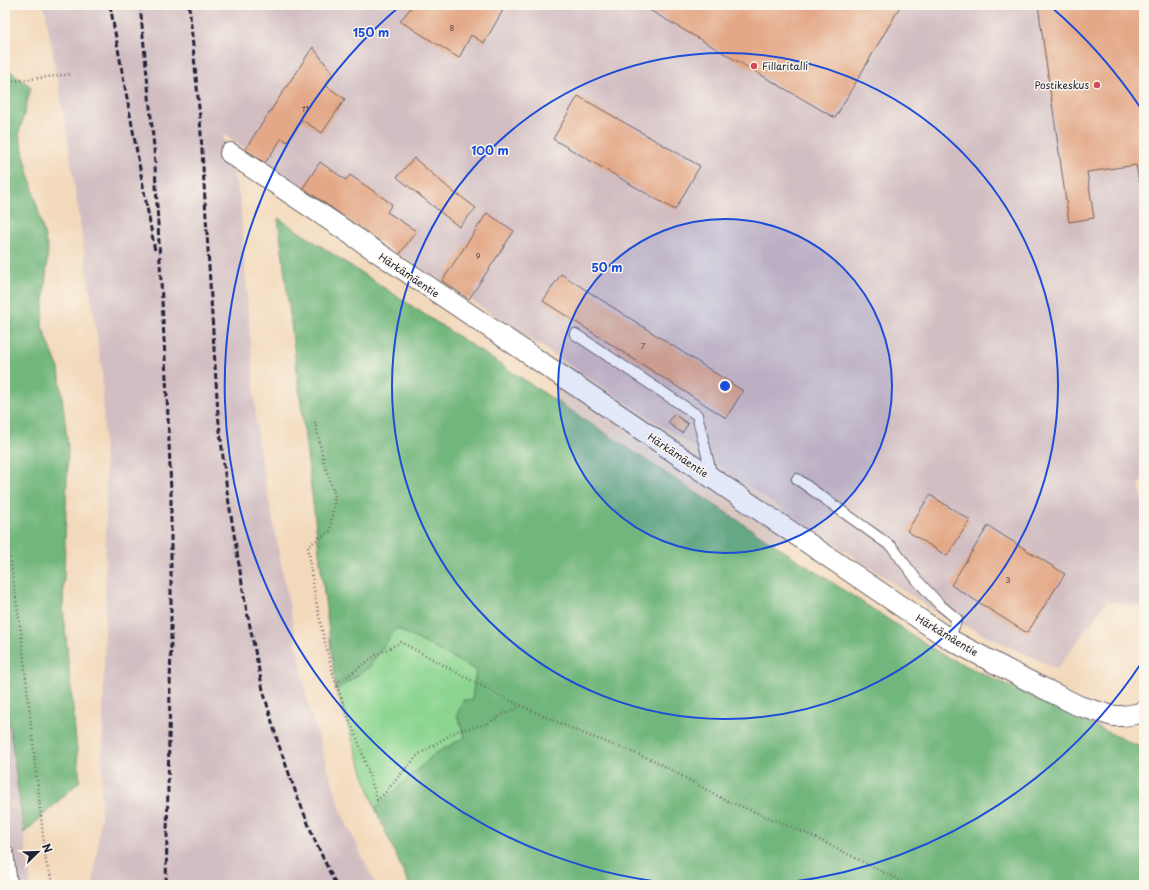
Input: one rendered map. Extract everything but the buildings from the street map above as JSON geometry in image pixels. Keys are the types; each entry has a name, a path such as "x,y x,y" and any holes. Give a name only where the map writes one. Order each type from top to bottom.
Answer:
{"street":[{"name":"Härkämäentie","path":"230,153 949,639 1025,680 1079,706 1113,716 1136,714 1144,711"}],"lane":[{"path":"575,334 697,415 712,478"},
{"path":"797,479 892,546 917,580 940,605 957,619 949,639"},
{"path":"8,852 12,885"}],"path":[{"path":"5,82 72,74"},
{"path":"315,422 324,463 335,495 330,531 308,546 314,591 327,652 336,684 361,748 377,800 419,754 457,731 487,724 521,706"},
{"path":"5,526 22,632 46,862 54,885"},
{"path":"336,684 378,654 401,642 500,696 577,731 656,762 721,798 808,834 909,885"}],"shaded area":[{"path":"44,5 1144,5 1144,474 1139,486 1144,503 1144,607 1107,601 1057,669 936,612 727,472 696,448 442,281 399,255 222,133 240,199 258,444 309,707 343,816 376,885 93,885 101,816 105,627 106,496 102,372 66,128"},
{"path":"5,693 24,833 31,885 5,885"}],"green space":[{"path":"5,67 31,87 19,134 48,250 42,326 59,369 68,448 63,607 80,781 24,833 5,693"},
{"path":"278,218 941,654 1144,749 1144,885 409,885 375,808 435,754 465,737 457,715 463,700 472,700 476,670 396,628 369,667 336,690"},
{"path":"396,628 476,670 472,700 457,715 465,737 435,754 375,808 336,690 369,667"}],"railway":[{"path":"110,5 155,251"},
{"path":"140,5 154,147 171,493 171,640 166,885"},
{"path":"189,5 200,118 218,414 227,491 245,602 263,690 278,743 315,841 336,885"}],"place":[{"name":"Fillaritalli","path":"754,66"},
{"name":"Postikeskus","path":"1097,85"}]}
